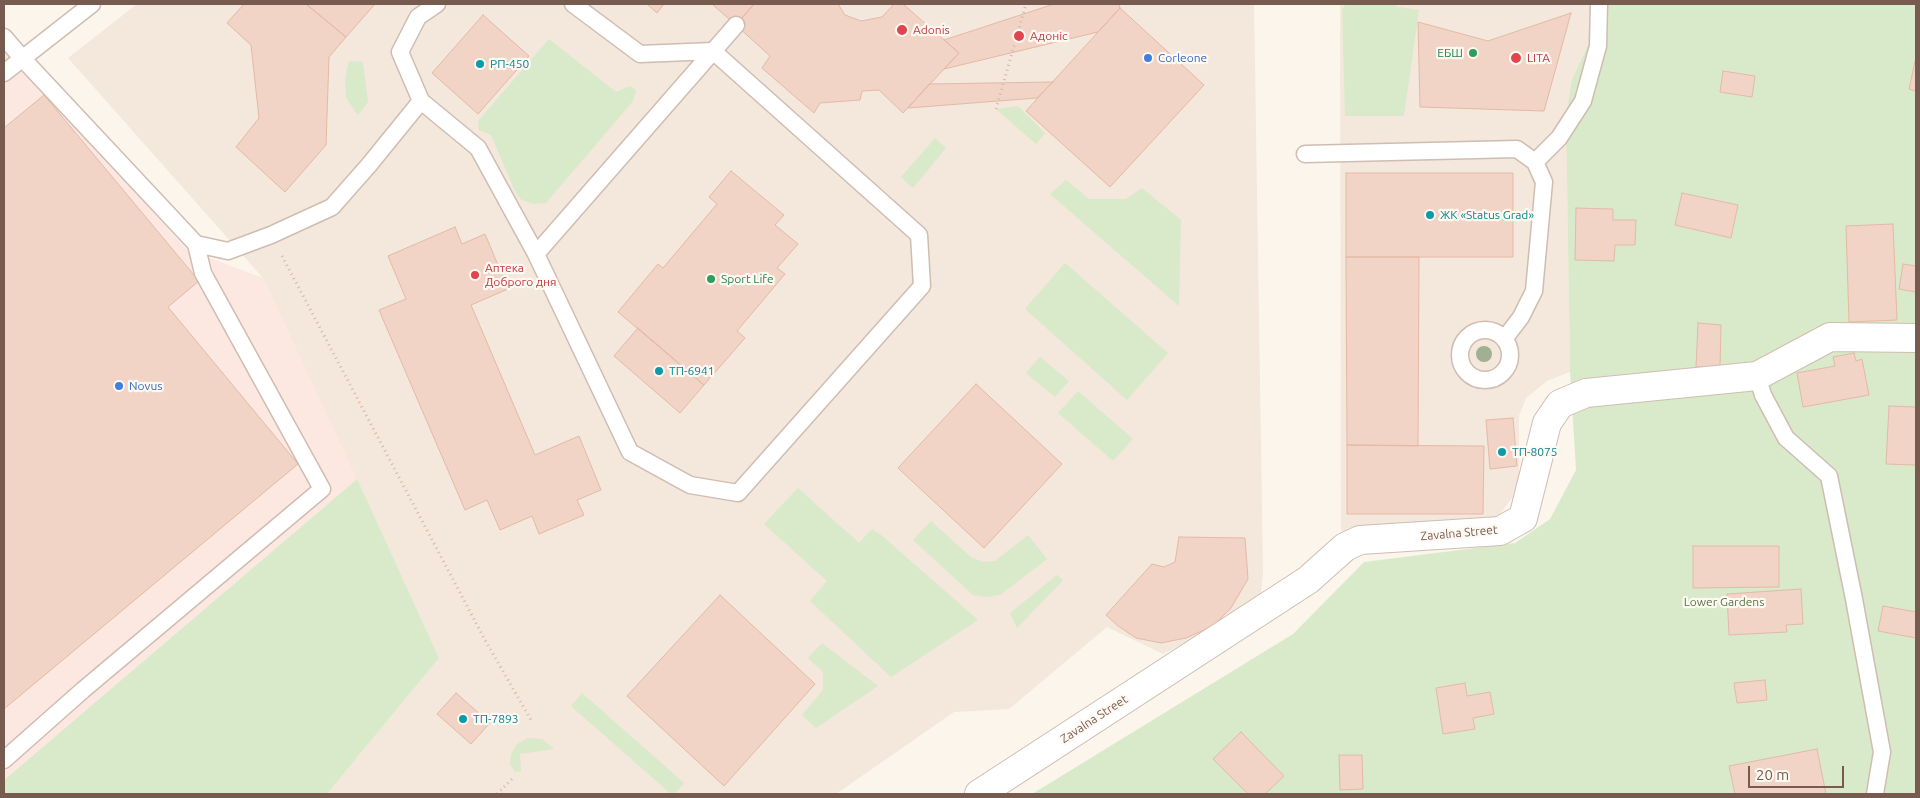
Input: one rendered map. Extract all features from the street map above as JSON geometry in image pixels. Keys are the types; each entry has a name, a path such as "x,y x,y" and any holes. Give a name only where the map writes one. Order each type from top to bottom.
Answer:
{"street":[{"name":"Zavalna Street","path":"979,794 1308,580 1345,547 1360,540 1500,531 1522,518 1547,423 1560,404 1586,394 1758,376 1830,337 1916,338"}],"lane":[{"path":"4,73 92,4"},
{"path":"437,4 418,17 400,52 421,100 478,148 536,254 630,452 690,485 738,493 922,286 919,235 713,51 640,54 573,4"},
{"path":"1535,162 1559,138 1583,101 1598,46 1599,4"},
{"path":"536,254 736,25"},
{"path":"4,36 22,58 196,244 203,273 322,489 83,690 4,760"},
{"path":"196,244 228,251 271,235 332,207 369,165 421,100"},
{"path":"1305,154 1517,149 1535,162 1544,182 1534,291 1521,317 1505,338"},
{"path":"1758,376 1763,395 1786,438 1829,476 1882,752 1876,794"}],"path":[{"path":"996,109 1026,4"},
{"path":"271,235 485,640 531,720"},
{"path":"497,794 512,779"}],"shaded area":[{"path":"137,4 1254,4 1263,572 1260,604 1163,654 1107,627 1009,709 954,712 836,794 327,794 439,658 263,278 68,58"},
{"path":"1340,4 1614,4 1567,172 1570,372 1547,381 1526,398 1519,416 1519,478 1512,498 1499,515 1483,524 1341,531"},
{"name":"Novus","path":"4,45 186,249 263,278 357,479 4,780"}],"green space":[{"path":"1346,4 1394,4 1398,7 1419,10 1404,116 1345,116 1342,10"},
{"name":"Lower Gardens","path":"1591,4 1916,4 1916,794 1032,794 1293,634 1364,562 1515,543 1550,519 1576,470 1570,372 1566,118 1572,80 1589,43"},
{"path":"549,39 616,92 630,86 636,90 633,101 546,203 533,204 520,199 491,135 479,130 478,121"},
{"path":"349,61 363,62 368,102 358,115 346,98 345,78"},
{"path":"1018,106 1045,133 1036,144 996,109"},
{"path":"935,138 946,148 913,188 901,177"},
{"path":"1066,180 1089,199 1126,199 1142,188 1181,220 1179,306 1050,194"},
{"path":"1065,263 1168,353 1127,400 1025,309"},
{"path":"1040,357 1069,381 1055,397 1026,373"},
{"path":"1078,391 1133,439 1113,461 1058,413"},
{"path":"357,479 439,658 327,794 4,794 4,780"},
{"path":"798,488 859,543 872,529 881,535 978,620 891,677 810,601 827,581 764,524"},
{"path":"931,521 972,558 984,562 995,561 1028,535 1047,559 1000,595 986,597 973,595 913,540"},
{"path":"1057,575 1063,580 1017,628 1010,613"},
{"path":"822,643 878,686 816,728 802,715 823,690 823,672 808,658"},
{"path":"582,693 684,783 674,794 671,794 571,706"},
{"path":"528,738 542,739 554,749 520,754 521,771 515,772 510,764 511,754 517,744"}],"building":[{"path":"244,4 306,4 346,37 329,57 326,145 285,192 236,147 259,118 251,45 227,23"},
{"path":"306,4 375,4 346,37"},
{"path":"647,4 664,4 657,13"},
{"path":"712,4 754,4 736,25"},
{"path":"754,4 838,4 845,15 861,21 882,17 894,4 903,4 959,53 903,113 879,90 862,91 860,100 820,103 814,113 762,68 770,56 736,25"},
{"name":"Адоніс","path":"1054,4 1119,4 1120,8 1098,32 944,69 959,53 944,40"},
{"path":"1120,8 1204,85 1110,187 1026,111"},
{"path":"1571,13 1544,111 1420,107 1418,22 1488,41"},
{"name":"РП-450","path":"483,15 529,56 478,114 432,73"},
{"path":"1916,57 1916,91 1909,89"},
{"path":"1723,71 1755,76 1752,97 1720,92"},
{"path":"1053,82 1037,98 908,108 929,84"},
{"name":"Novus","path":"44,95 199,281 168,307 298,464 4,709 4,128"},
{"path":"731,171 784,215 775,225 798,244 777,268 785,274 737,331 745,338 704,385 618,312 658,264 663,268 717,204 709,197"},
{"name":"ЖК «Status Grad»","path":"1346,173 1513,173 1513,257 1346,257"},
{"path":"1682,193 1738,205 1731,238 1675,225"},
{"path":"1576,208 1613,209 1613,220 1636,220 1635,245 1615,245 1614,261 1575,260"},
{"path":"1893,224 1897,320 1849,322 1846,226"},
{"path":"455,227 462,244 485,234 508,289 471,305 535,455 579,436 601,490 577,500 584,515 539,534 532,516 500,530 487,500 465,510 379,310 406,299 388,256"},
{"path":"1346,257 1419,257 1418,446 1347,445"},
{"path":"1903,264 1916,266 1916,292 1899,289"},
{"path":"1698,323 1721,325 1720,368 1696,367"},
{"name":"ТП-6941","path":"638,328 704,385 680,413 614,356"},
{"path":"1854,353 1856,361 1862,359 1869,395 1803,407 1797,373 1835,366 1833,357"},
{"path":"976,384 1062,464 984,548 898,468"},
{"path":"1889,406 1916,407 1916,465 1886,464"},
{"name":"ТП-8075","path":"1513,418 1517,466 1490,469 1486,420"},
{"path":"1347,445 1484,446 1483,514 1347,514"},
{"path":"1179,537 1245,538 1248,579 1231,608 1213,626 1186,638 1161,643 1136,638 1106,615 1152,564 1164,567 1175,562"},
{"path":"1693,546 1779,546 1779,587 1693,588"},
{"path":"1801,589 1803,624 1786,625 1787,632 1729,635 1727,594"},
{"path":"720,595 815,684 724,786 627,696"},
{"path":"1883,606 1916,612 1916,638 1878,631"},
{"path":"1765,680 1767,700 1737,703 1734,683"},
{"path":"1465,683 1467,696 1490,692 1494,714 1473,718 1475,729 1443,734 1436,688"},
{"name":"ТП-7893","path":"456,693 490,723 471,744 437,714"},
{"path":"1241,732 1284,776 1265,794 1248,794 1213,759"},
{"path":"1817,749 1826,794 1735,794 1729,766"},
{"path":"1339,755 1362,755 1363,789 1340,790"}],"place":[{"name":"Adonis","path":"902,30"},
{"name":"Адоніс","path":"1019,36"},
{"name":"ЕБШ","path":"1473,53"},
{"name":"Corleone","path":"1148,58"},
{"name":"LITA","path":"1516,58"},
{"name":"РП-450","path":"480,64"},
{"name":"ЖК «Status Grad»","path":"1430,215"},
{"name":"Аптека Доброго дня","path":"475,275"},
{"name":"Sport Life","path":"711,279"},
{"name":"ТП-6941","path":"659,371"},
{"name":"Novus","path":"119,386"},
{"name":"ТП-8075","path":"1502,452"},
{"name":"ТП-7893","path":"463,719"}]}
